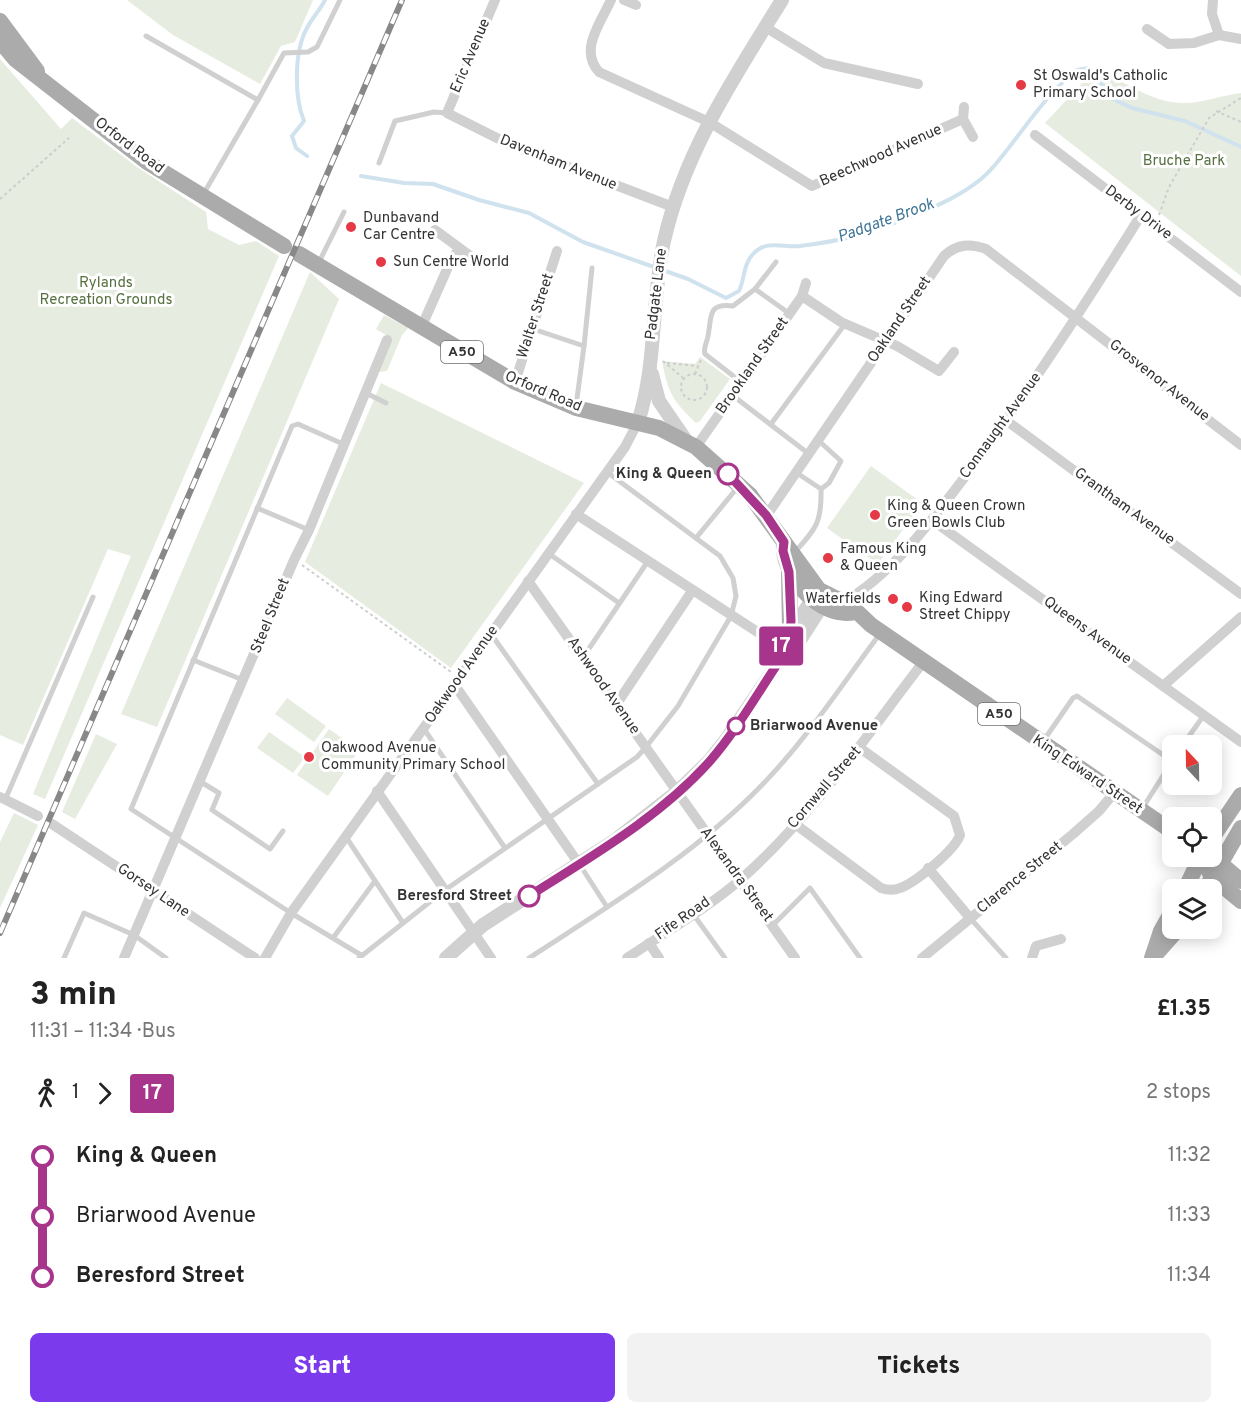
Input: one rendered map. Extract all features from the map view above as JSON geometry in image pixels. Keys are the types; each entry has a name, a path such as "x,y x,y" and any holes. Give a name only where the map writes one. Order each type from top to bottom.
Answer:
{"main road":[{"name":"Orford Road","path":"0,21 27,54 40,77"},
{"name":"Orford Road","path":"0,41 16,60 147,162 202,198 515,382 576,408 638,422"},
{"name":"A50","path":"638,422 691,443 740,485 766,515 788,556 831,602"},
{"path":"788,556 790,631"},
{"name":"King Edward Street","path":"831,602 882,632 1041,744 1162,825"},
{"path":"1222,823 1241,795"},
{"path":"1212,876 1241,828"},
{"path":"1212,876 1241,881"},
{"path":"1212,876 1241,901"},
{"path":"1152,958 1162,929"},
{"path":"1152,958 1169,939"}],"street":[{"name":"Eric Avenue","path":"447,113 495,0"},
{"path":"611,0 589,50 590,62 599,72 709,122"},
{"path":"624,0 636,5"},
{"name":"Padgate Lane","path":"638,422 645,399 659,269 673,207 709,122 782,0"},
{"path":"1213,0 1212,14 1219,35"},
{"path":"765,27 824,63 918,84"},
{"path":"1147,29 1169,44 1194,43 1219,35 1241,39"},
{"path":"964,107 963,119 973,136"},
{"name":"Davenham Avenue","path":"447,113 511,145 673,207"},
{"name":"Beechwood Avenue","path":"709,122 812,186 963,119"},
{"name":"Derby Drive","path":"1035,135 1241,292"},
{"name":"Connaught Avenue","path":"831,602 868,589 932,520 1006,421 1076,318 1141,215"},
{"path":"435,230 469,255"},
{"name":"Oakland Street","path":"766,515 944,256 959,246 968,245 986,249 1076,318"},
{"path":"421,328 459,248"},
{"name":"Walter Street","path":"515,382 557,251"},
{"name":"Brookland Street","path":"691,443 732,395 802,296 806,283"},
{"path":"802,296 846,324 939,371 954,352"},
{"name":"Grosvenor Avenue","path":"1076,318 1241,445"},
{"name":"Steel Street","path":"124,958 294,560 309,530 387,340"},
{"path":"650,354 659,401 691,443"},
{"name":"Grantham Avenue","path":"1006,421 1241,594"},
{"name":"Oakwood Avenue","path":"265,958 291,913 625,447 638,422"},
{"path":"576,514 786,650"},
{"name":"Queens Avenue","path":"932,520 1241,742"},
{"name":"Ashwood Avenue","path":"528,581 584,656 677,792"},
{"path":"616,705 692,591"},
{"path":"786,650 790,631 831,602"},
{"path":"447,958 460,952 474,933 645,819 677,792 709,762 729,737 786,650 831,602"},
{"path":"1163,686 1241,616"},
{"name":"Cornwall Street","path":"739,880 795,824 860,748 924,661"},
{"path":"456,680 579,864"},
{"path":"795,824 881,888 900,888 928,868 958,840 958,822 954,816 860,748"},
{"path":"377,791 491,958"},
{"name":"Alexandra Street","path":"677,792 795,958"},
{"name":"Clarence Street","path":"922,958 1095,816 1114,793"},
{"path":"3,798 38,816"},
{"name":"Gorsey Lane","path":"52,824 255,958"},
{"path":"928,868 970,918"},
{"name":"Fife Road","path":"627,958 739,880"},
{"path":"1032,958 1036,946 1060,939"},
{"path":"649,943 659,958"}],"lane":[{"path":"202,198 282,55 301,52 319,45 340,0"},
{"path":"146,36 258,100"},
{"path":"379,163 395,121 434,112 447,113"},
{"path":"317,266 344,212"},
{"path":"741,382 705,354 709,319 713,309 721,304 733,306 755,289 776,262"},
{"path":"576,408 592,268"},
{"path":"755,289 790,314"},
{"path":"771,424 846,324"},
{"path":"532,329 584,346"},
{"path":"365,393 386,403"},
{"path":"732,395 810,454"},
{"path":"343,444 298,424 292,426 131,808 360,956 446,890 598,784 646,747 678,706 731,616 736,596 731,572 720,556 606,471"},
{"path":"819,441 841,461 829,483 821,489"},
{"path":"797,472 821,489"},
{"path":"696,538 740,485"},
{"path":"788,556 813,532 822,515 821,489"},
{"path":"257,508 309,530"},
{"path":"548,553 619,603"},
{"path":"584,656 648,561"},
{"path":"3,798 93,597"},
{"path":"529,958 607,907 707,836 761,786 812,729 882,632"},
{"path":"490,633 598,784"},
{"path":"194,660 244,681"},
{"path":"1041,744 1077,696 1162,753"},
{"path":"1189,735 1203,715"},
{"path":"424,729 505,848"},
{"path":"1140,811 1162,777"},
{"path":"201,782 219,793 212,810 270,849 283,831"},
{"path":"346,837 403,922"},
{"path":"579,864 607,907"},
{"path":"333,938 375,881"},
{"path":"772,926 810,888 860,958"},
{"path":"64,958 84,913 134,935 166,958"},
{"path":"693,913 725,958"},
{"path":"970,918 1006,958"}],"path":[{"path":"1156,226 1169,187 1200,131 1216,111 1241,98"},
{"path":"1216,111 1241,122"},
{"path":"0,199 69,138"},
{"path":"650,354 668,363 683,379"},
{"path":"695,374 705,354"},
{"path":"668,363 698,366"},
{"path":"695,374 702,377 706,385 705,393 699,399 690,399 683,395 680,387 683,379 695,374"},
{"path":"294,560 456,680"}],"green space":[{"path":"127,0 313,0 295,42 281,46 260,84 173,35"},
{"name":"Rylands Recreation Grounds","path":"0,59 61,129 72,118 137,167 206,212 208,229 239,245 256,241 279,256 45,799 33,794 131,556 108,549 23,745 0,735"},
{"name":"Bruche Park","path":"1110,75 1146,94 1175,103 1199,102 1241,93 1241,276 1045,123 1088,77"},
{"path":"310,272 339,299 157,727 121,714"},
{"path":"384,315 408,328 402,335 387,371 378,372 391,338 376,329"},
{"path":"700,357 730,379 700,421 696,423 673,396 662,361 695,364"},
{"path":"381,383 584,483 451,668 305,562"},
{"name":"King & Queen Crown Green Bowls Club","path":"871,466 922,503 878,564 827,528"},
{"path":"287,698 326,726 314,742 275,714"},
{"path":"329,729 359,750 328,796 297,775"},
{"path":"269,732 305,757 293,773 257,748"},
{"path":"96,734 117,744 75,819 62,812"},
{"path":"14,813 38,825 0,908 0,842"}],"waterway":[{"name":"Padgate Brook","path":"307,156 296,148 292,136 304,121 298,100 298,61 307,28 325,0"},
{"name":"Padgate Brook","path":"361,176 404,183 433,184 479,200 529,213 583,242 688,279 726,298 739,291 750,258 758,249 769,245 809,245 866,233 923,212 970,187 994,166 1043,103 1077,70 1089,68 1113,99 1132,108 1185,121 1241,147"}],"railway":[{"path":"0,933 402,0"}],"bus line":[{"name":"17","path":"529,896 614,841 677,792 709,762 729,737 778,663 778,652 790,631 791,621 791,590 783,551 784,542 750,495 728,474"}],"place":[{"name":"St Oswald's Catholic Primary School","path":"1021,85"},
{"name":"Dunbavand Car Centre","path":"351,227"},
{"name":"Sun Centre World","path":"381,262"},
{"name":"King & Queen","path":"728,474"},
{"name":"King & Queen Crown Green Bowls Club","path":"875,515"},
{"name":"Famous King & Queen","path":"828,558"},
{"name":"Waterfields","path":"893,599"},
{"name":"King Edward Street Chippy","path":"907,607"},
{"name":"Briarwood Avenue","path":"736,726"},
{"name":"Oakwood Avenue Community Primary School","path":"309,757"},
{"name":"Beresford Street","path":"529,896"}]}
